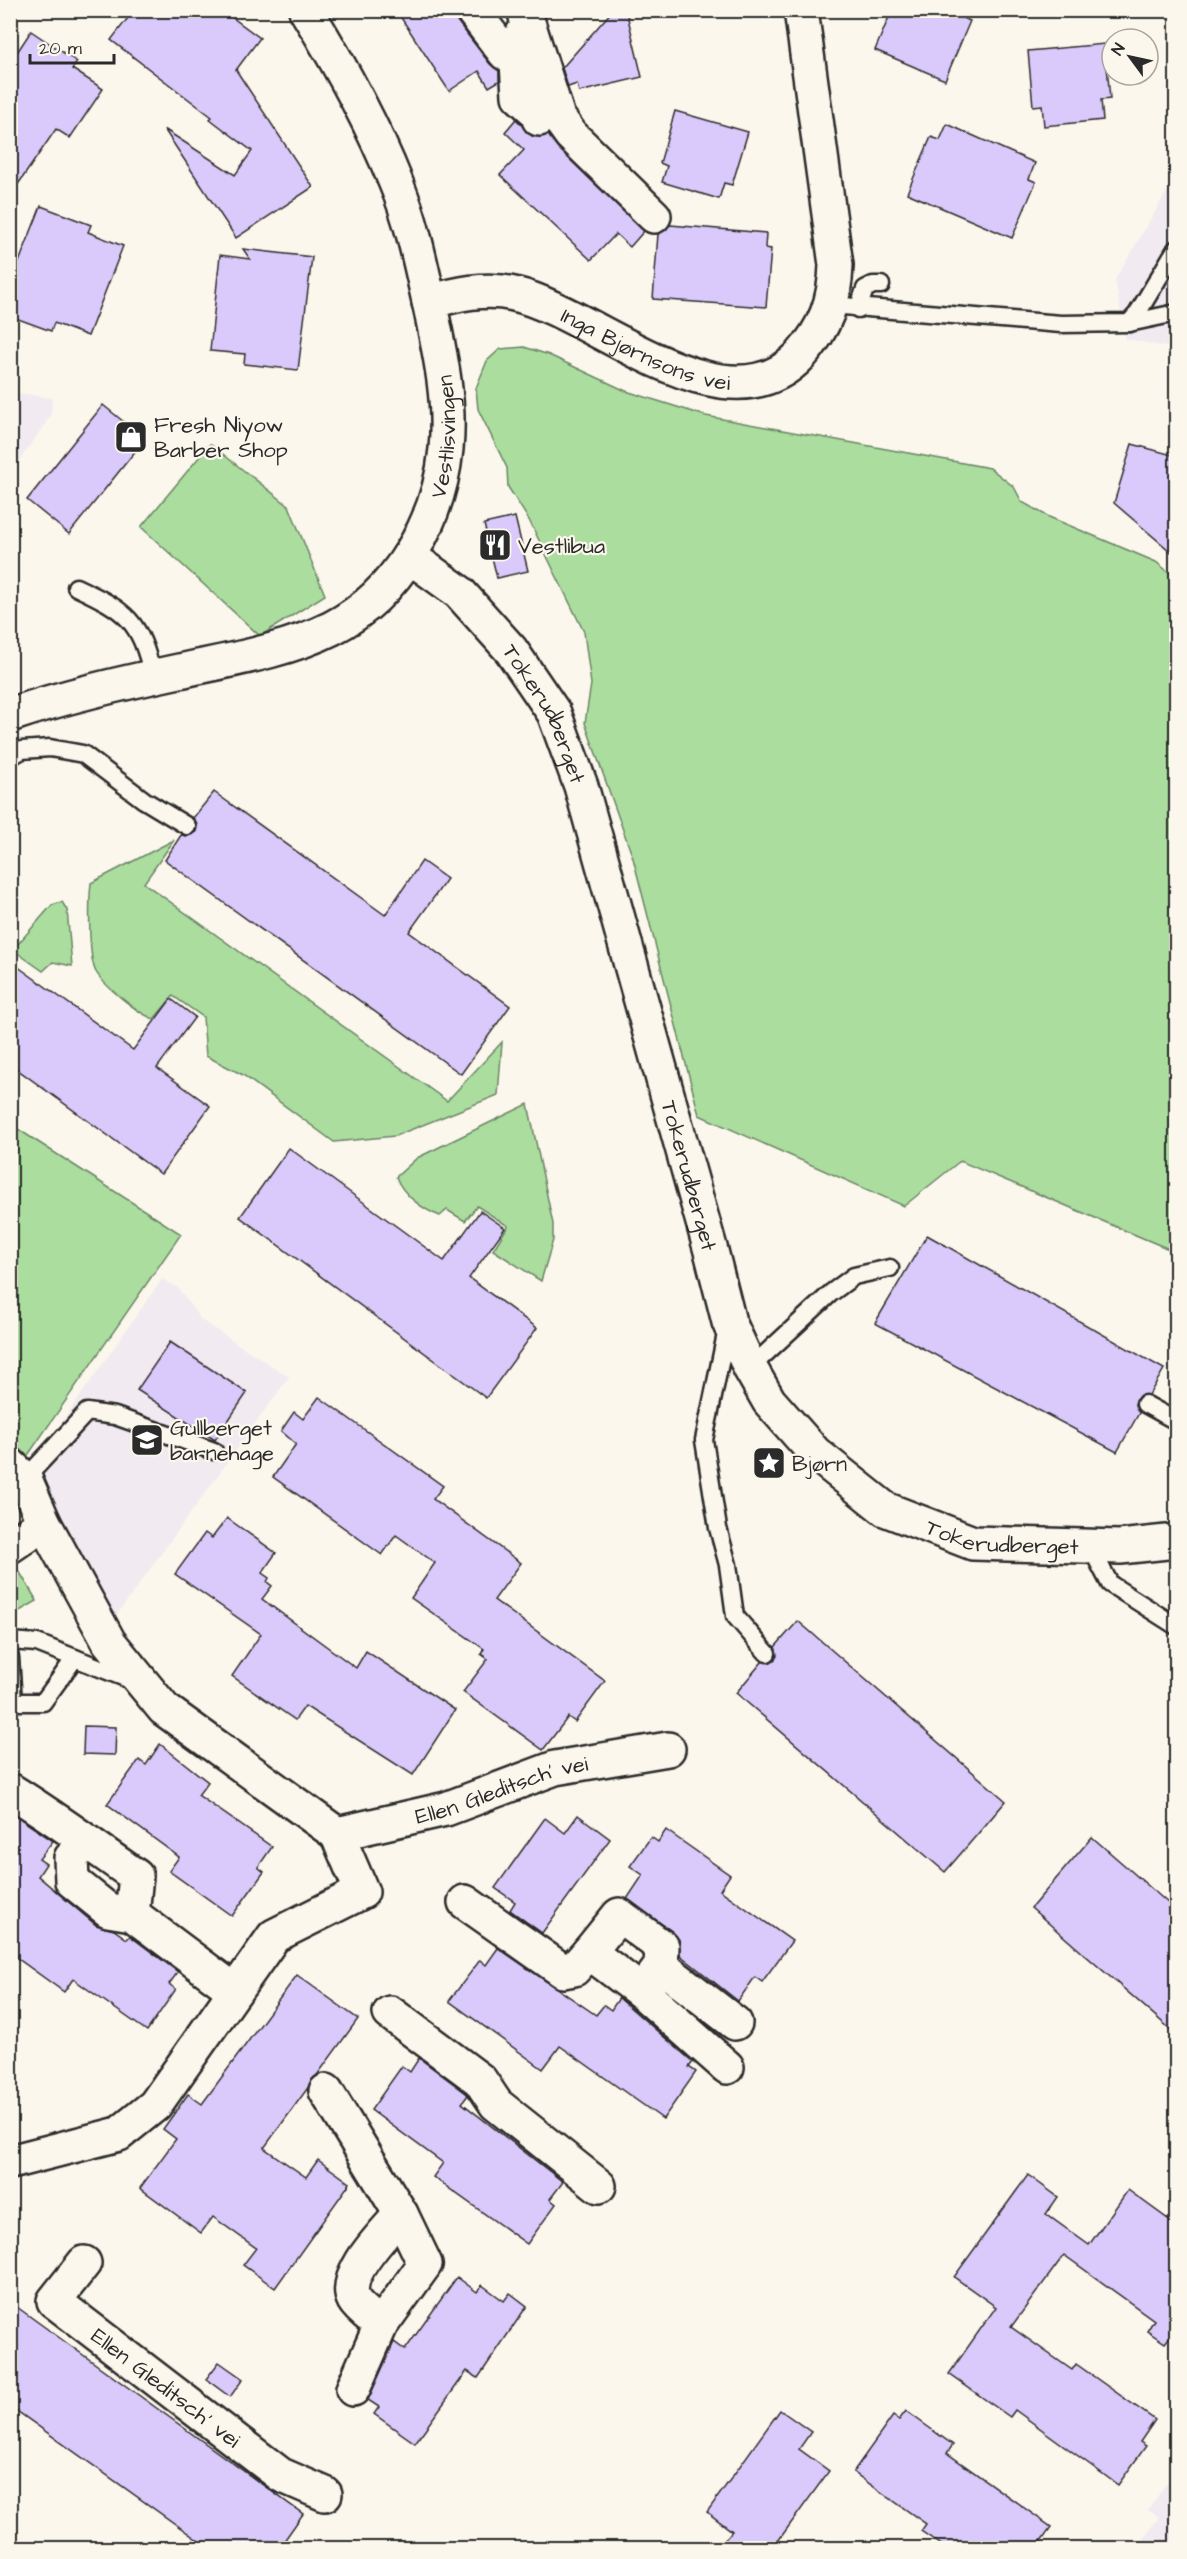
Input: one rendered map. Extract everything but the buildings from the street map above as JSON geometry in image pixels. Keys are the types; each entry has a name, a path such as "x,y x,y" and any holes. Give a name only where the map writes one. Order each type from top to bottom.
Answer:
{"street":[{"name":"Vestlisvingen","path":"10,715 153,677 277,648 332,627 358,611 394,576 409,556 432,508 441,480 446,447 442,363 410,221 394,176 363,110 306,10"},
{"path":"472,10 505,53 522,29"},
{"name":"Inga Bjørnsons vei","path":"429,302 460,293 492,291 513,294 564,314 664,365 706,380 729,383 779,372 788,365 845,307 836,281 836,252 801,10"},
{"path":"522,29 548,116 571,135 654,216"},
{"name":"Tokerudberget","path":"409,556 459,592 485,619 531,678 557,722 581,786 729,1322 750,1368 769,1401 814,1453 885,1509 973,1543 1120,1547 1176,1541"},
{"path":"10,2162 119,2134 155,2105 274,1936 362,1892 337,1834 164,1709 145,1686 109,1642 18,1472"},
{"path":"10,1546 44,1523"},
{"name":"Ellen Gleditsch’ vei","path":"337,1834 446,1809 555,1768 668,1749"},
{"path":"10,1790 69,1826 86,1842 70,1858 72,1881 108,1910 132,1914 236,1990"},
{"path":"465,1902 563,1971 574,1969 619,1915 662,1947 661,1966 642,1992"},
{"path":"589,1952 642,1992 727,2067"},
{"path":"661,1966 735,2023"},
{"path":"390,2013 480,2080 496,2104 599,2186"},
{"path":"326,2091 401,2214 425,2264 381,2325 353,2389"},
{"path":"381,2325 354,2300 351,2283 363,2260 401,2214"},
{"name":"Ellen Gleditsch’ vei","path":"84,2263 54,2301 280,2475 325,2494"}],"lane":[{"path":"1129,323 1137,314 1176,249"},
{"path":"845,307 865,289 873,285 881,285"},
{"path":"845,307 1028,323 1129,323 1176,313"},
{"path":"76,587 114,605 135,625 147,649 153,677"},
{"path":"10,757 22,750 50,748 83,754 144,800 187,826"},
{"path":"750,1368 831,1293 854,1276 890,1268"},
{"path":"729,1322 704,1440 735,1616 767,1653"},
{"path":"1145,1404 1176,1421"},
{"path":"18,1472 87,1412 115,1416 214,1451"},
{"path":"1090,1546 1110,1584 1176,1626"},
{"path":"10,1641 37,1643 145,1686"},
{"path":"10,1657 13,1702 43,1702 75,1658"}],"shaded area":[{"path":"1176,176 1176,349 1126,339 1115,280"},
{"path":"11,392 52,398 51,415 11,473"},
{"name":"Gullberget barnehage","path":"162,1279 178,1288 201,1320 289,1377 116,1616 32,1465"},
{"path":"1176,2470 1176,2548 1146,2548 1139,2544 1159,2517 1148,2510"}],"green space":[{"path":"524,347 549,355 626,391 706,416 990,468 1014,487 1022,502 1049,517 1156,562 1176,578 1176,1252 960,1161 904,1206 699,1115 633,858 585,723 591,684 584,632 529,520 508,487 507,468 478,409 476,388 487,361 500,349"},
{"path":"210,444 289,506 325,595 260,636 141,527"},
{"path":"174,840 144,883 447,1101 502,1042 498,1095 395,1136 334,1142 243,1075 206,1056 203,1017 173,996 154,1019 122,999 100,978 93,965 90,929 91,883"},
{"path":"62,902 67,910 72,966 53,962 43,971 16,952 17,945 52,905"},
{"path":"528,1104 553,1224 553,1240 541,1281 493,1250 508,1226 477,1206 465,1221 447,1210 440,1216 433,1213 408,1195 396,1177 417,1158"},
{"path":"10,1124 181,1234 24,1461 10,1450"},
{"path":"19,1571 37,1601 11,1616 11,1576"}],"place":[{"name":"Fresh Niyow Barber Shop","path":"131,437"},
{"name":"Vestlibua","path":"495,545"},
{"name":"Gullberget barnehage","path":"147,1440"},
{"name":"Bjørn","path":"769,1463"}]}
